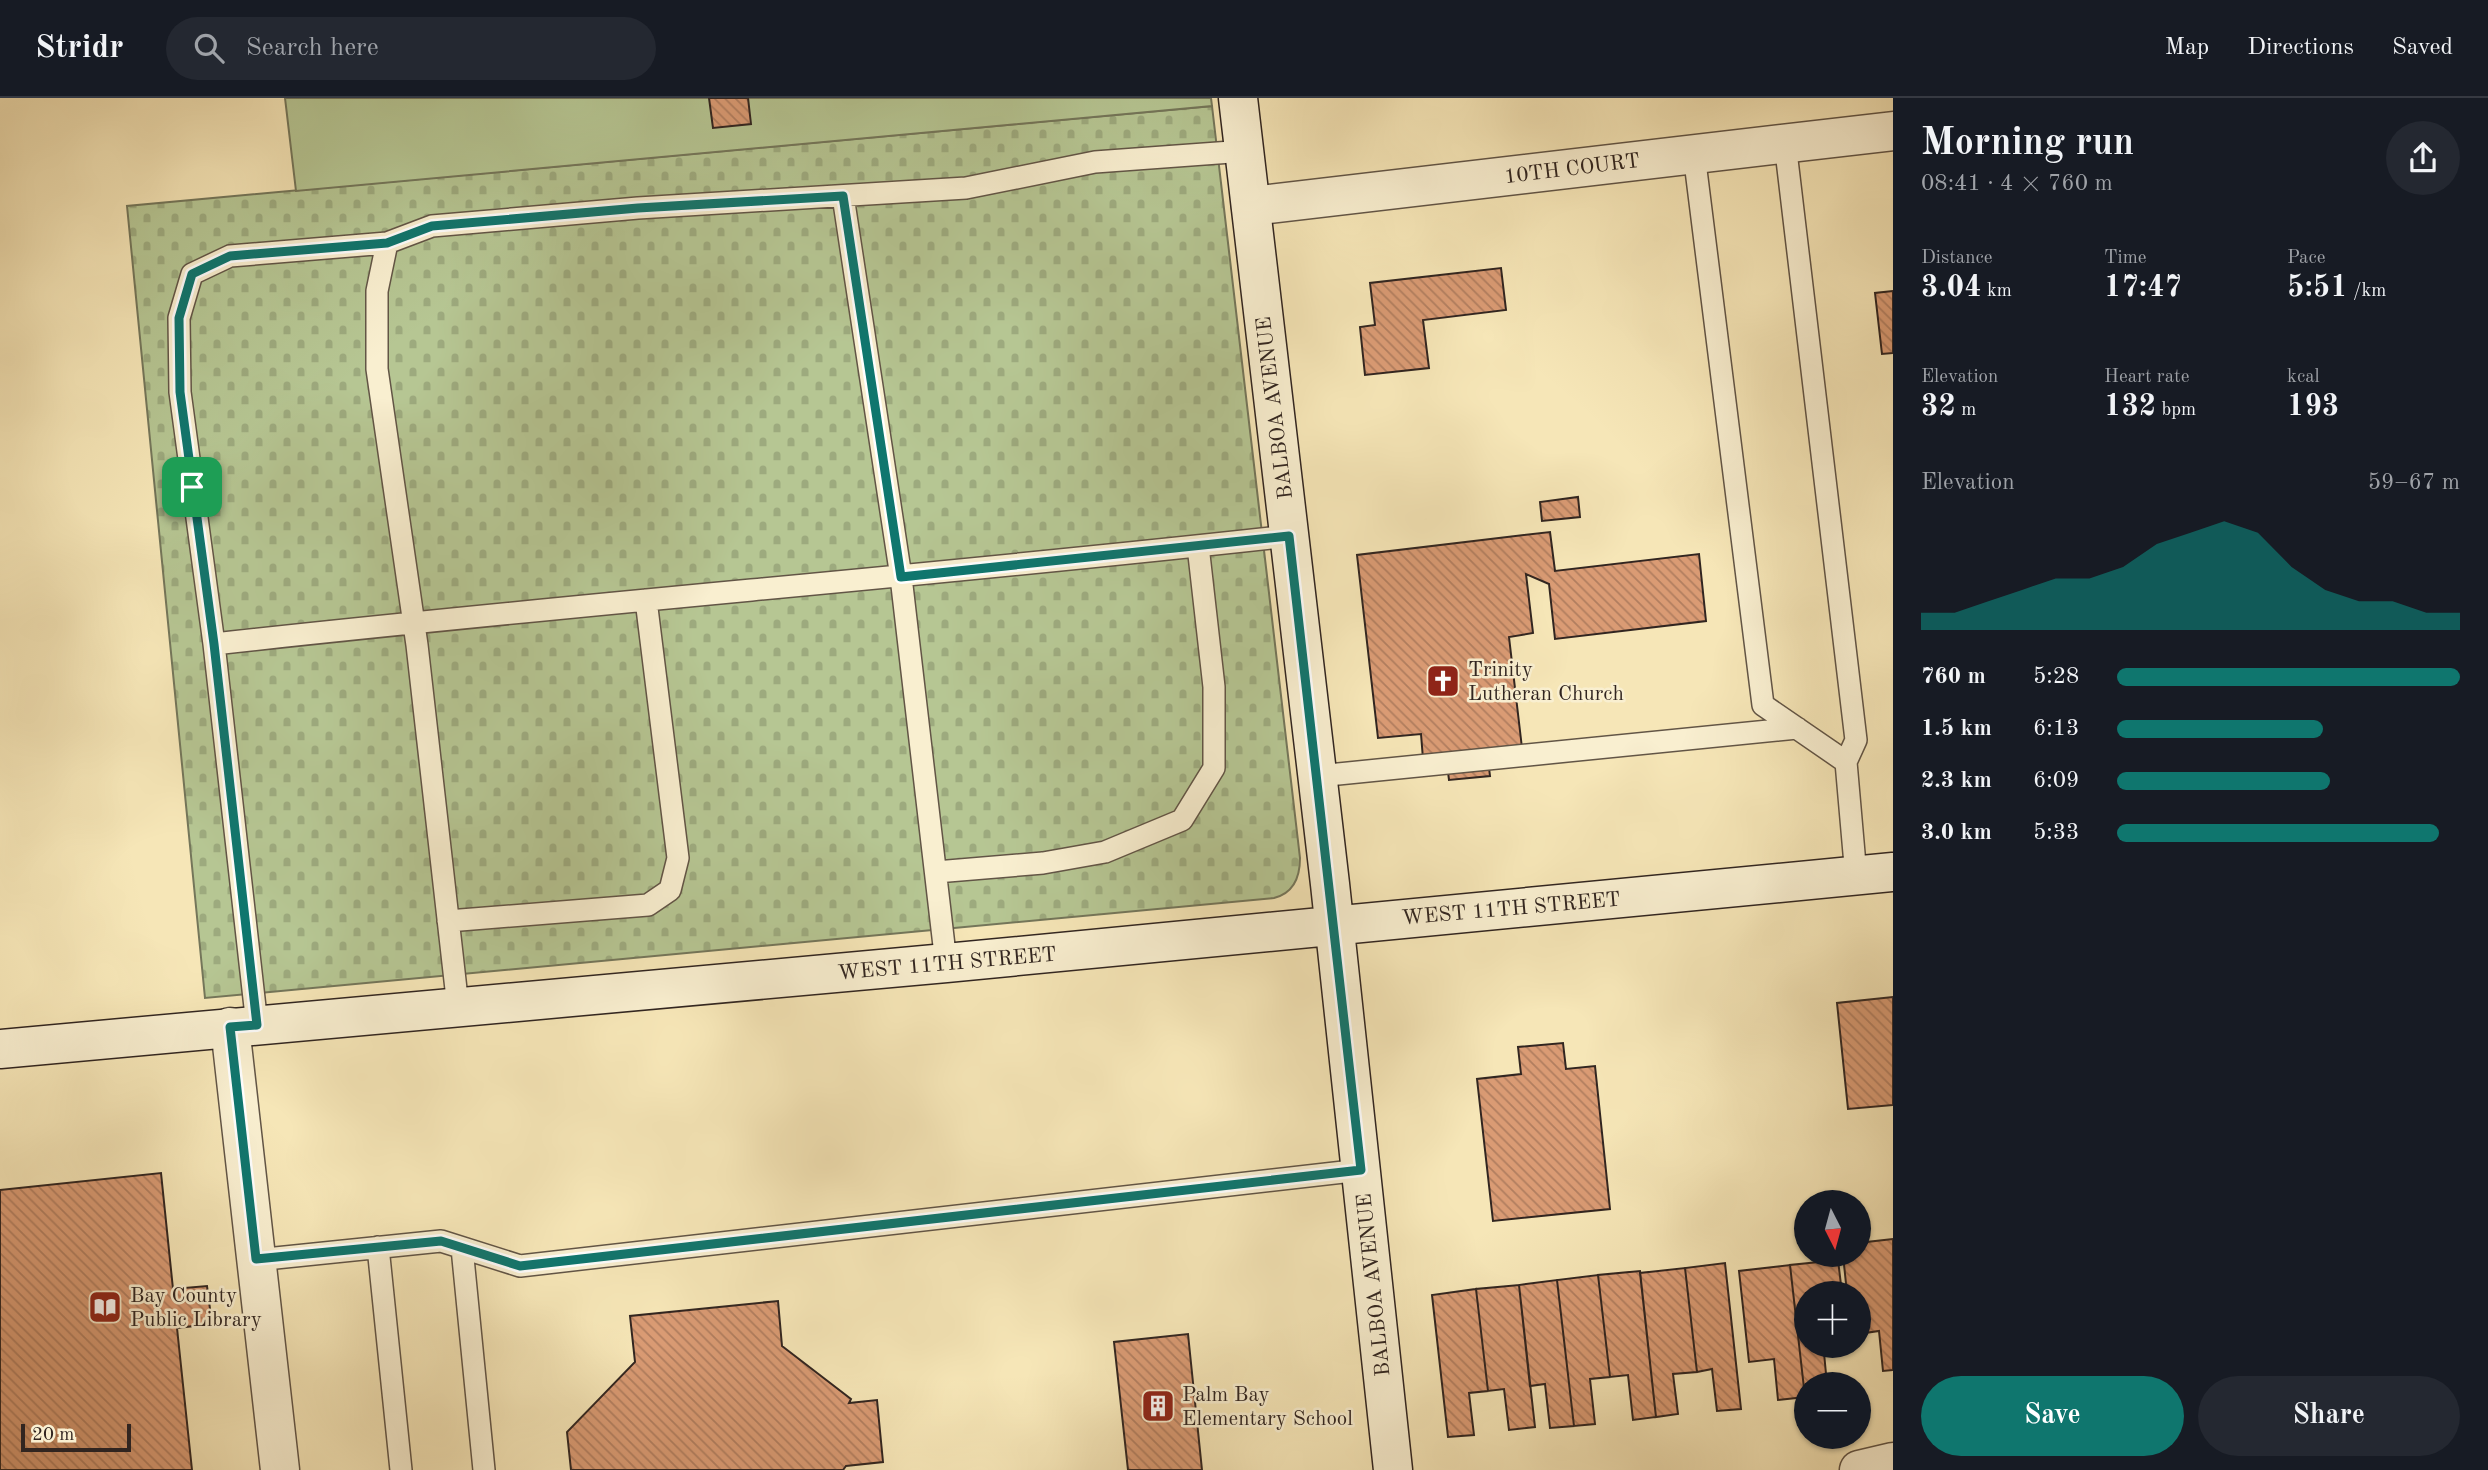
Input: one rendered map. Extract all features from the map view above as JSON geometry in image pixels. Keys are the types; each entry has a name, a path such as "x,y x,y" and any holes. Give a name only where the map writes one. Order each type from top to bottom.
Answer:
{"street":[{"name":"BALBOA AVENUE","path":"1238,98 1335,925 1393,1470"},
{"name":"10TH COURT","path":"1251,206 1893,131"},
{"name":"WEST 11TH STREET","path":"0,1049 946,963 1875,874"},
{"path":"243,1026 256,1259 280,1470"},
{"path":"1859,1470 1893,1462"}],"lane":[{"path":"1785,143 1856,740 1846,762 1875,874"},
{"path":"243,1026 214,644 180,392 179,318 192,274 230,256 387,243 432,226 638,208 966,188 1095,162 1245,151"},
{"path":"1694,154 1763,705 1846,762"},
{"path":"843,196 901,577 946,963"},
{"path":"387,243 377,291 377,369 414,622 458,1007"},
{"path":"214,644 1289,536"},
{"path":"936,872 1043,863 1105,852 1182,820 1214,768 1214,687 1198,546"},
{"path":"448,921 648,905 670,890 678,858 646,600"},
{"path":"1318,776 1797,729"},
{"path":"256,1259 441,1241 520,1266 1361,1170"},
{"path":"378,1247 401,1470"},
{"path":"462,1248 484,1470"}],"green space":[{"path":"285,98 1211,98 1212,106 296,191"},
{"path":"1212,106 1300,858 1299,872 1291,888 1274,898 205,998 127,206"}],"building":[{"path":"709,98 748,98 751,124 713,128"},
{"path":"1501,268 1506,310 1423,320 1429,368 1365,375 1360,327 1375,325 1370,283"},
{"path":"1893,291 1893,353 1882,354 1875,293"},
{"path":"1578,497 1580,517 1542,521 1540,502"},
{"name":"Trinity Lutheran Church","path":"1550,532 1555,571 1699,554 1706,621 1555,639 1549,584 1526,574 1533,633 1509,637 1522,748 1487,752 1490,776 1449,780 1446,757 1423,759 1421,734 1378,738 1357,555"},
{"path":"1893,997 1893,1105 1848,1109 1837,1003"},
{"path":"1563,1043 1566,1069 1595,1066 1610,1209 1493,1221 1477,1079 1521,1074 1518,1047"},
{"name":"Bay County Public Library","path":"161,1173 173,1289 207,1286 212,1324 177,1328 192,1470 0,1470 0,1190"},
{"path":"1893,1239 1893,1370 1883,1371 1879,1331 1871,1332 1871,1281 1846,1281 1844,1267 1871,1267 1871,1242"},
{"path":"1725,1263 1741,1409 1717,1411 1712,1369 1697,1372 1685,1268"},
{"path":"1790,1265 1839,1267 1841,1281 1794,1281 1794,1300"},
{"path":"1790,1265 1794,1300 1794,1358 1801,1358 1802,1372 1794,1372 1794,1398 1778,1400 1774,1359 1749,1362 1739,1271"},
{"path":"1685,1268 1697,1372 1673,1374 1678,1414 1656,1417 1640,1273"},
{"path":"1640,1271 1656,1417 1633,1420 1628,1375 1610,1377 1598,1275"},
{"path":"1598,1275 1610,1377 1590,1379 1595,1424 1574,1426 1557,1280"},
{"path":"1557,1280 1574,1426 1550,1428 1545,1384 1530,1386 1519,1285"},
{"path":"1519,1285 1535,1427 1509,1430 1504,1389 1488,1391 1476,1289"},
{"path":"1476,1289 1488,1391 1469,1393 1474,1435 1448,1437 1432,1295"},
{"path":"778,1301 782,1346 851,1399 849,1403 877,1400 883,1462 846,1466 843,1470 571,1470 567,1432 635,1362 630,1316"},
{"name":"Palm Bay Elementary School","path":"1188,1334 1202,1470 1128,1470 1114,1342"},
{"path":"1801,1358 1824,1358 1826,1372 1802,1372"}],"place":[{"name":"Trinity Lutheran Church","path":"1443,681"},
{"name":"Bay County Public Library","path":"105,1307"},
{"name":"Palm Bay Elementary School","path":"1158,1406"}],"route":[{"path":"843,196 901,577 1289,536 1361,1170 520,1266 441,1241 256,1259 230,1027 257,1025 214,644 192,487 180,392 179,318 192,274 230,256 387,243 432,226 638,208 843,196"}]}
